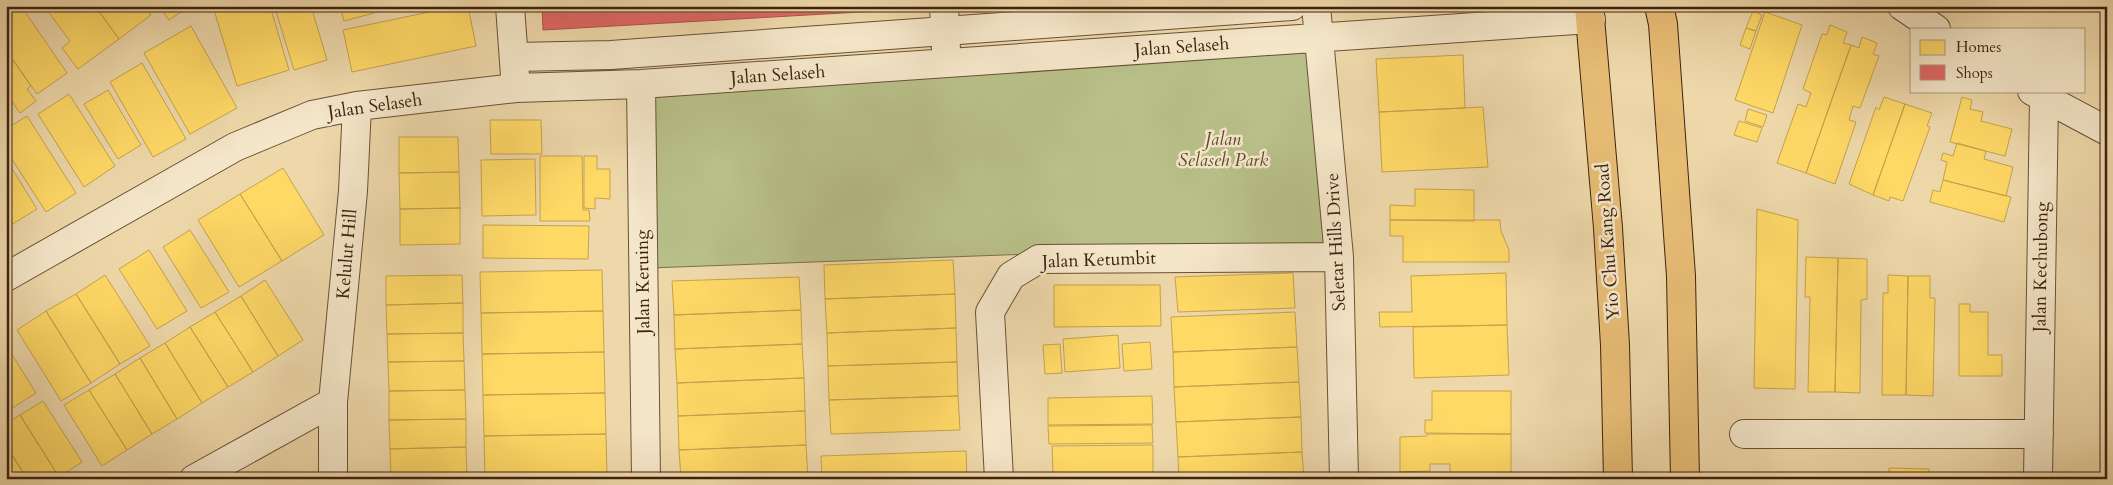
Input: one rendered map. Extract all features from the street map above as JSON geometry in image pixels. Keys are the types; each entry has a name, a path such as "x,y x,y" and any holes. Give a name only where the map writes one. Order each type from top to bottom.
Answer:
{"main road":[{"path":"1659,6 1663,24 1681,276 1685,479"},
{"name":"Yio Chu Kang Road","path":"1590,13 1616,345 1618,479"}],"street":[{"path":"510,6 516,88"},
{"path":"514,57 610,55 944,19 1292,6"},
{"name":"Seletar Hills Drive","path":"1316,6 1339,257 1344,479"},
{"path":"1902,6 1935,28"},
{"name":"Jalan Selaseh","path":"6,277 235,147 312,115 357,106 516,88 641,84 1320,39 1590,13"},
{"path":"944,19 946,64"},
{"name":"Jalan Keruing","path":"641,84 646,479"},
{"path":"2038,95 2107,131"},
{"name":"Jalan Kechubong","path":"2038,95 2038,479"},
{"name":"Kelulut Hill","path":"333,479 333,402 353,191 357,106"},
{"name":"Jalan Ketumbit","path":"999,479 990,312 1011,276 1038,259 1339,257"},
{"path":"194,479 333,402"},
{"path":"1744,434 2039,434"}],"green space":[{"name":"Jalan Selaseh Park","path":"1314,46 1330,243 650,268 648,92"}],"building: Homes":[{"path":"14,6 21,6 67,73 37,94 6,50 6,11"},
{"path":"44,6 95,6 119,39 78,69 62,48 70,41"},
{"path":"95,6 145,6 151,15 119,39"},
{"path":"159,6 190,6 169,20"},
{"path":"227,6 270,6 289,70 237,86 214,10"},
{"path":"282,6 311,6 327,60 294,70 275,8"},
{"path":"340,6 400,6 344,21"},
{"path":"458,6 468,6 476,46 352,72 343,30"},
{"path":"1753,11 1762,15 1756,31 1746,28"},
{"path":"1765,12 1802,25 1773,113 1735,100"},
{"path":"1830,25 1847,32 1843,43 1851,45 1806,173 1777,163 1798,104 1806,107 1811,93 1803,89 1822,34 1827,35"},
{"path":"191,26 237,108 190,134 144,53"},
{"path":"1746,28 1756,31 1750,49 1740,45"},
{"path":"1862,37 1877,43 1873,54 1879,56 1860,108 1853,106 1849,120 1856,122 1835,184 1806,173 1851,45 1859,48"},
{"path":"6,50 31,86 27,89 36,101 20,113 11,100 6,103"},
{"path":"1463,55 1465,108 1379,112 1376,59"},
{"path":"142,63 186,139 153,157 110,82"},
{"path":"108,90 141,145 118,159 84,104"},
{"path":"69,94 115,166 84,187 38,114"},
{"path":"1884,97 1905,104 1873,195 1849,184 1876,107 1879,110"},
{"path":"1962,97 1972,100 1970,109 1983,112 1981,121 2012,129 2005,156 1950,142"},
{"path":"1905,104 1932,113 1927,126 1930,127 1903,201 1890,197 1889,201 1873,195"},
{"path":"1483,107 1488,167 1382,172 1379,112"},
{"path":"1748,109 1767,115 1763,127 1745,121"},
{"path":"27,116 76,193 46,212 6,150 6,129"},
{"path":"490,120 541,120 542,154 491,154"},
{"path":"1739,121 1762,128 1757,142 1734,135"},
{"path":"399,137 458,137 459,172 399,173"},
{"path":"1957,143 1986,151 1984,159 2013,167 2006,196 1943,180 1947,162 1941,160 1943,153 1953,156"},
{"path":"540,156 582,156 583,210 589,210 590,221 540,221"},
{"path":"584,156 597,156 597,169 610,169 610,199 595,198 595,209 584,208"},
{"path":"6,159 37,209 6,228"},
{"path":"535,159 536,215 482,216 481,160"},
{"path":"283,168 324,235 282,261 240,194"},
{"path":"459,172 460,208 400,209 399,173"},
{"path":"1943,180 2011,197 2004,222 1930,202 1933,190 1940,192"},
{"path":"1415,189 1474,190 1474,221 1390,220 1390,205 1415,206"},
{"path":"240,194 282,261 239,287 198,220"},
{"path":"460,208 460,244 400,245 400,209"},
{"path":"1757,209 1798,220 1795,389 1754,388"},
{"path":"1390,220 1500,220 1501,231 1509,250 1509,262 1403,262 1403,236 1390,236"},
{"path":"483,225 589,226 588,259 483,258"},
{"path":"190,230 229,292 201,308 163,247"},
{"path":"149,250 187,311 157,329 119,269"},
{"path":"1806,257 1838,258 1835,392 1808,392 1810,297 1805,297"},
{"path":"1838,258 1867,259 1867,299 1861,300 1860,393 1835,392"},
{"path":"953,260 955,294 825,299 824,265"},
{"path":"602,270 603,311 481,313 480,272"},
{"path":"1293,273 1295,308 1178,312 1175,277"},
{"path":"1506,273 1507,325 1380,327 1379,312 1412,312 1411,276"},
{"path":"105,275 150,346 120,364 76,294"},
{"path":"462,275 463,303 386,305 386,276"},
{"path":"1888,275 1908,276 1906,395 1882,395 1883,293 1888,293"},
{"path":"1908,276 1930,276 1930,298 1935,298 1933,396 1906,395"},
{"path":"799,277 801,310 674,315 672,281"},
{"path":"265,280 303,340 278,356 241,296"},
{"path":"1054,285 1160,285 1161,326 1054,327"},
{"path":"76,294 120,364 91,383 46,311"},
{"path":"955,294 956,328 827,333 825,299"},
{"path":"241,296 278,356 253,372 215,312"},
{"path":"463,303 463,333 387,334 386,305"},
{"path":"1959,304 1970,304 1970,312 1988,312 1988,355 2002,355 2002,376 1959,376"},
{"path":"801,310 802,344 675,349 674,315"},
{"path":"46,311 91,383 61,401 17,330"},
{"path":"603,311 604,352 482,354 481,313"},
{"path":"215,312 253,372 228,387 190,327"},
{"path":"1295,312 1297,347 1173,352 1171,317"},
{"path":"1507,325 1509,375 1414,378 1413,327"},
{"path":"190,327 228,387 202,403 165,343"},
{"path":"956,328 957,362 828,366 827,333"},
{"path":"463,333 464,361 388,362 387,334"},
{"path":"1118,335 1120,368 1065,372 1063,339"},
{"path":"1150,342 1152,369 1124,371 1122,344"},
{"path":"165,343 202,403 177,419 140,358"},
{"path":"802,344 804,378 677,383 675,349"},
{"path":"1060,344 1062,373 1045,374 1043,345"},
{"path":"6,345 36,393 6,412"},
{"path":"1297,347 1299,382 1174,387 1173,352"},
{"path":"604,352 605,393 483,395 482,354"},
{"path":"140,358 177,419 152,434 115,374"},
{"path":"464,361 465,390 389,391 388,362"},
{"path":"957,362 958,396 829,400 828,366"},
{"path":"115,374 152,434 127,450 89,390"},
{"path":"804,378 805,411 678,416 677,383"},
{"path":"1299,382 1301,417 1176,422 1174,387"},
{"path":"2105,384 2107,384 2107,413 2104,413"},
{"path":"89,390 127,450 102,466 64,405"},
{"path":"465,390 466,419 389,420 389,391"},
{"path":"1432,391 1511,391 1511,434 1425,433 1425,420 1432,420"},
{"path":"605,393 606,434 484,436 483,395"},
{"path":"958,396 960,430 831,434 829,400"},
{"path":"1152,396 1153,424 1048,425 1048,398"},
{"path":"43,401 82,462 59,477 20,415"},
{"path":"805,411 806,445 679,450 678,416"},
{"path":"2104,413 2107,413 2107,441 2104,441"},
{"path":"20,415 59,477 56,479 27,479 6,445 6,424"},
{"path":"1301,417 1302,452 1178,457 1176,422"},
{"path":"466,419 466,447 390,449 389,420"},
{"path":"1152,425 1153,443 1049,444 1048,426"},
{"path":"606,434 607,475 485,478 484,436"},
{"path":"1427,434 1511,434 1511,479 1450,479 1450,464 1430,464 1430,471 1400,472 1400,437 1427,436"},
{"path":"6,445 27,479 6,479"},
{"path":"806,445 808,479 681,479 679,450"},
{"path":"1153,445 1153,474 1053,475 1052,446"},
{"path":"466,447 467,476 391,478 390,449"},
{"path":"966,451 967,479 822,479 821,456"},
{"path":"1302,452 1304,479 1179,479 1178,457"},
{"path":"1889,468 1929,469 1929,479 1889,479"},
{"path":"607,475 607,479 485,479 485,478"},
{"path":"467,476 467,479 391,478"},
{"path":"1154,477 1154,479 1056,479"}],"building: Shops":[{"path":"542,6 914,6 914,9 543,30"}]}
